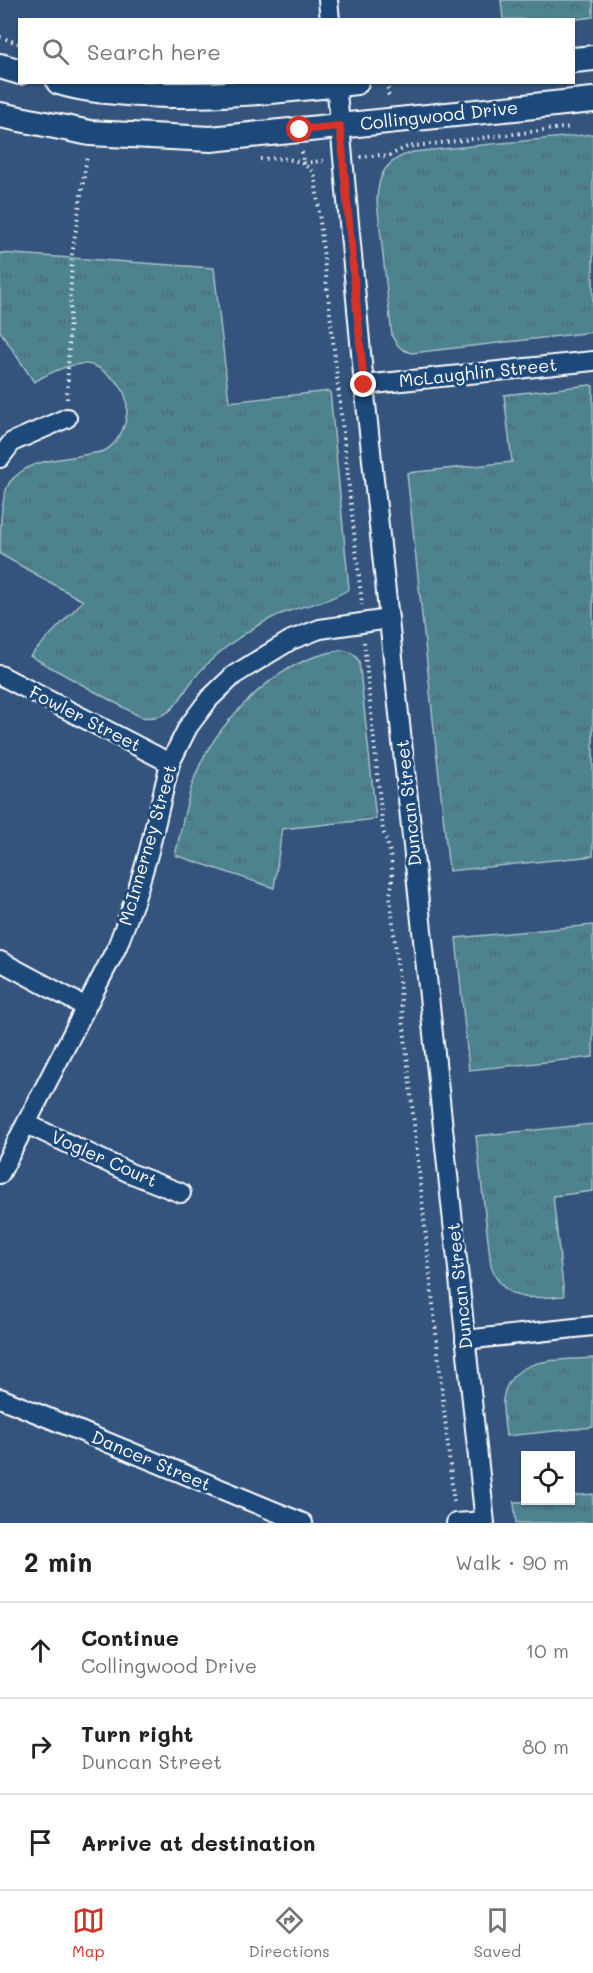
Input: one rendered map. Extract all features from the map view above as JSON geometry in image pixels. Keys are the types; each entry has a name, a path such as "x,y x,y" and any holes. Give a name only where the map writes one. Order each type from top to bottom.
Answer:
{"main road":[{"path":"575,60 593,58"},
{"path":"0,66 18,71"},
{"path":"68,84 121,92 207,96 333,84"},
{"name":"Collingwood Drive","path":"0,115 90,133 212,139 593,100"}],"street":[{"path":"328,0 330,18"},
{"name":"Duncan Street","path":"343,84 340,126 364,385 485,1522"},
{"name":"McLaughlin Street","path":"364,385 593,361"},
{"path":"0,458 12,442 66,418"},
{"name":"McInnerney Street","path":"0,1174 117,947 135,899 149,851 170,763 188,727 209,699 234,675 291,640 320,629 389,619"},
{"name":"Fowler Street","path":"0,675 170,763"},
{"path":"0,961 86,1007"},
{"name":"Vogler Court","path":"27,1124 130,1173 181,1192"},
{"path":"465,1340 593,1326"},
{"name":"Dancer Street","path":"0,1398 303,1523"},
{"path":"456,1523 485,1522"}],"path":[{"path":"0,37 18,43"},
{"path":"380,155 386,157 407,147 574,127"},
{"path":"66,418 72,255 87,153 95,154"},
{"path":"257,160 292,159 301,162 315,176 383,831 390,847 393,881 390,895 456,1523"}],"green space":[{"path":"501,0 593,0 593,17 575,19 503,18"},
{"path":"593,134 593,332 412,353 400,347 392,336 377,201 379,183 385,169 396,159 413,152"},
{"path":"0,253 214,268 229,402 330,391 349,589 328,599 276,616 248,631 209,662 166,714 151,718 141,717 30,656 83,601 0,554 1,517 6,490 17,475 36,464 106,450 113,444 123,428 127,408 123,390 117,382 95,366 79,364 66,367 34,382 0,331"},
{"path":"593,386 593,856 449,871 407,473 512,462 504,395"},
{"path":"341,650 352,653 359,661 376,819 282,829 274,888 175,855 196,774 216,738 229,721 260,689 278,676 314,657"},
{"path":"593,925 593,1057 469,1070 456,938"},
{"path":"593,1124 593,1191 553,1196 564,1296 540,1298 511,1293 503,1287 491,1266 476,1136"},
{"path":"593,1358 593,1427 506,1436 503,1399 507,1385 515,1374 538,1363"},
{"path":"593,1494 593,1523 516,1523 514,1502 521,1502 521,1505 575,1505 575,1496"}],"route":[{"path":"300,130 340,126 364,385"}]}
